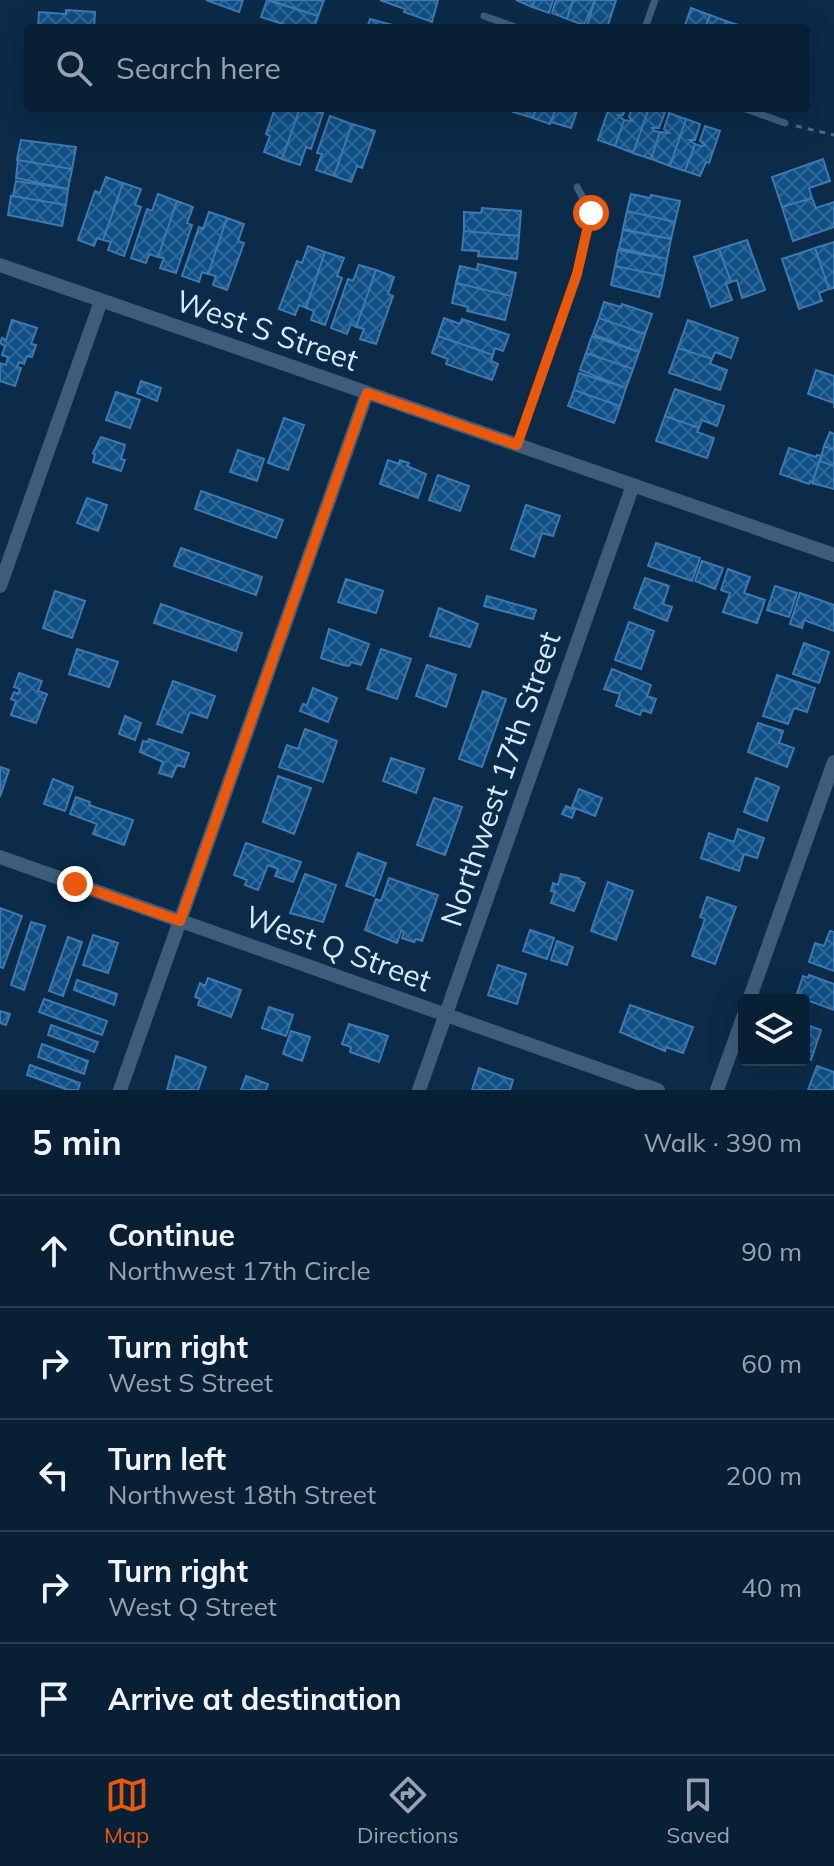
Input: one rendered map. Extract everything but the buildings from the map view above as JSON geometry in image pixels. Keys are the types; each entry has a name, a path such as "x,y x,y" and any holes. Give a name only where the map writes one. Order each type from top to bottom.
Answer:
{"street":[{"name":"West S Street","path":"0,265 834,555"},
{"path":"0,586 101,301"},
{"path":"120,1090 367,393"},
{"name":"Northwest 17th Street","path":"419,1090 633,485"},
{"path":"751,994 834,762"},
{"name":"West Q Street","path":"0,857 658,1090"},
{"path":"717,1090 738,1032"}],"lane":[{"path":"646,24 655,0"},
{"path":"484,16 507,24"},
{"path":"754,112 785,123"},
{"path":"517,445 577,274 591,213 577,187"}],"path":[{"path":"785,123 834,135"}],"route":[{"path":"75,884 180,921 367,393 517,445 577,274 591,213"}]}
